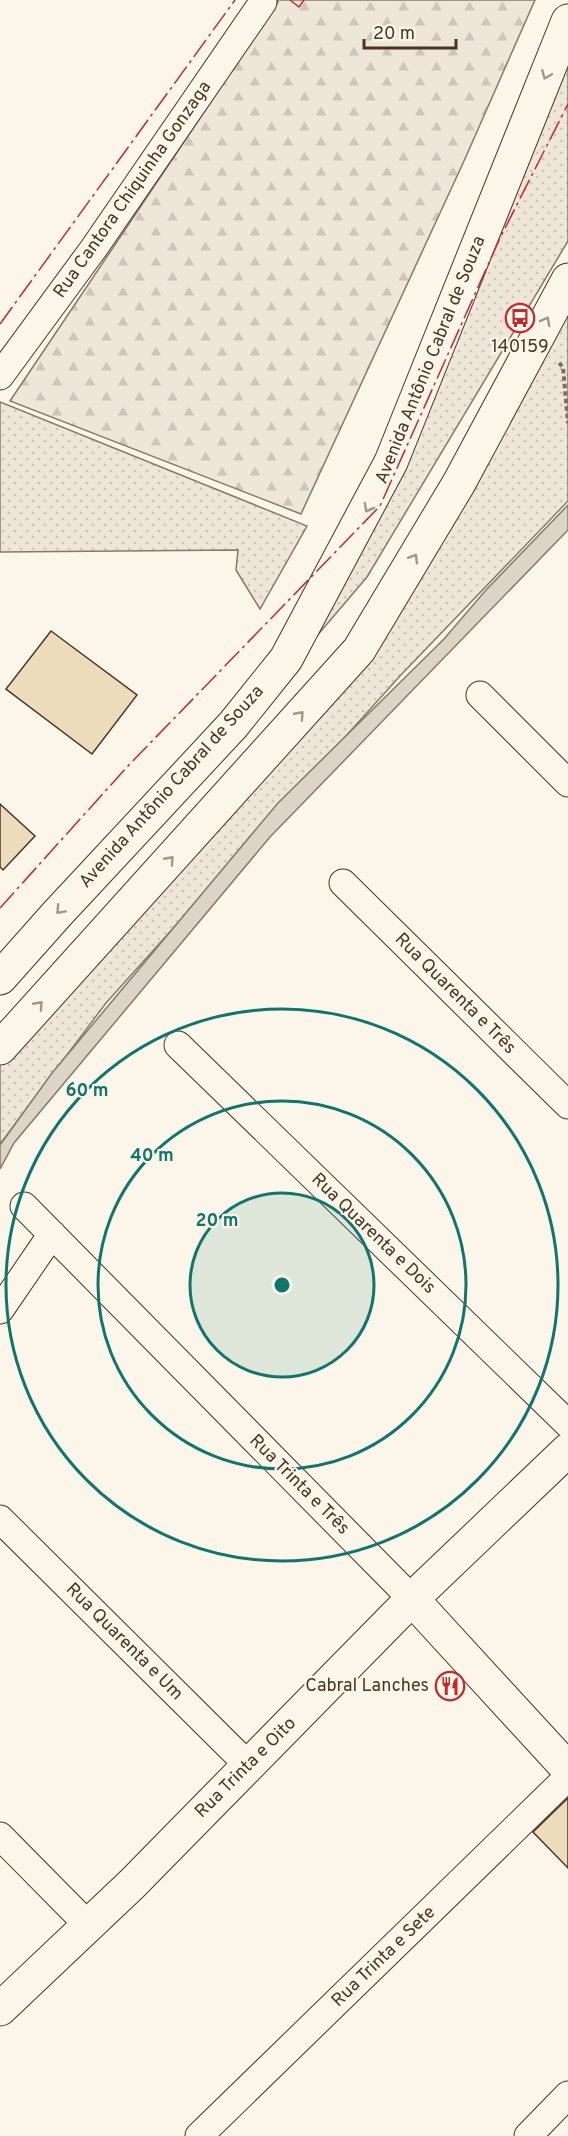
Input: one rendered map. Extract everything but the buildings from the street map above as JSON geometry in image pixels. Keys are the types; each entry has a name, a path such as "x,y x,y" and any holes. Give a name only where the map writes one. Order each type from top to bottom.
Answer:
{"main road":[{"name":"Avenida Antônio Cabral de Souza","path":"0,978 233,725 286,658 391,462 568,21"},
{"path":"0,1048 359,650 459,483 568,280"},
{"name":"Rua Trinta e Oito","path":"0,2009 132,1884 412,1599 568,1450"},
{"name":"Rua Trinta e Três","path":"412,1599 568,1769"}],"street":[{"name":"Rua Cantora Chiquinha Gonzaga","path":"0,376 94,248 262,2"},
{"path":"480,695 568,783"},
{"name":"Rua Quarenta e Três","path":"343,883 568,1105"},
{"name":"Rua Quarenta e Dois","path":"178,1045 568,1424"},
{"name":"Rua Trinta e Três","path":"24,1206 412,1599"},
{"path":"0,1310 52,1234"},
{"name":"Rua Quarenta e Um","path":"0,1519 248,1766"},
{"name":"Rua Trinta e Sete","path":"199,2136 568,1778"},
{"path":"0,1836 88,1926"},
{"path":"528,2136 568,2095"}],"path":[{"path":"535,342 563,367 568,423"}],"green space":[{"path":"276,0 535,0 464,161 301,514 10,401 278,2"},
{"path":"568,19 568,241 367,577 310,644"},
{"path":"568,297 568,501 399,677 106,1003 0,1144 0,1065 364,659"},
{"path":"0,402 307,526 260,609 236,570 238,550 0,552"}],"shaded area":[{"path":"568,505 568,530 270,837 14,1143 0,1169 0,1145 52,1073 278,803 444,639 486,590"}],"power":[{"path":"0,324 235,0"},
{"path":"290,0 299,7 304,0"},
{"path":"0,908 127,767 380,506 500,238 568,104"}],"place":[{"name":"140159","path":"520,318"},
{"name":"Cabral Lanches","path":"450,1686"}]}
